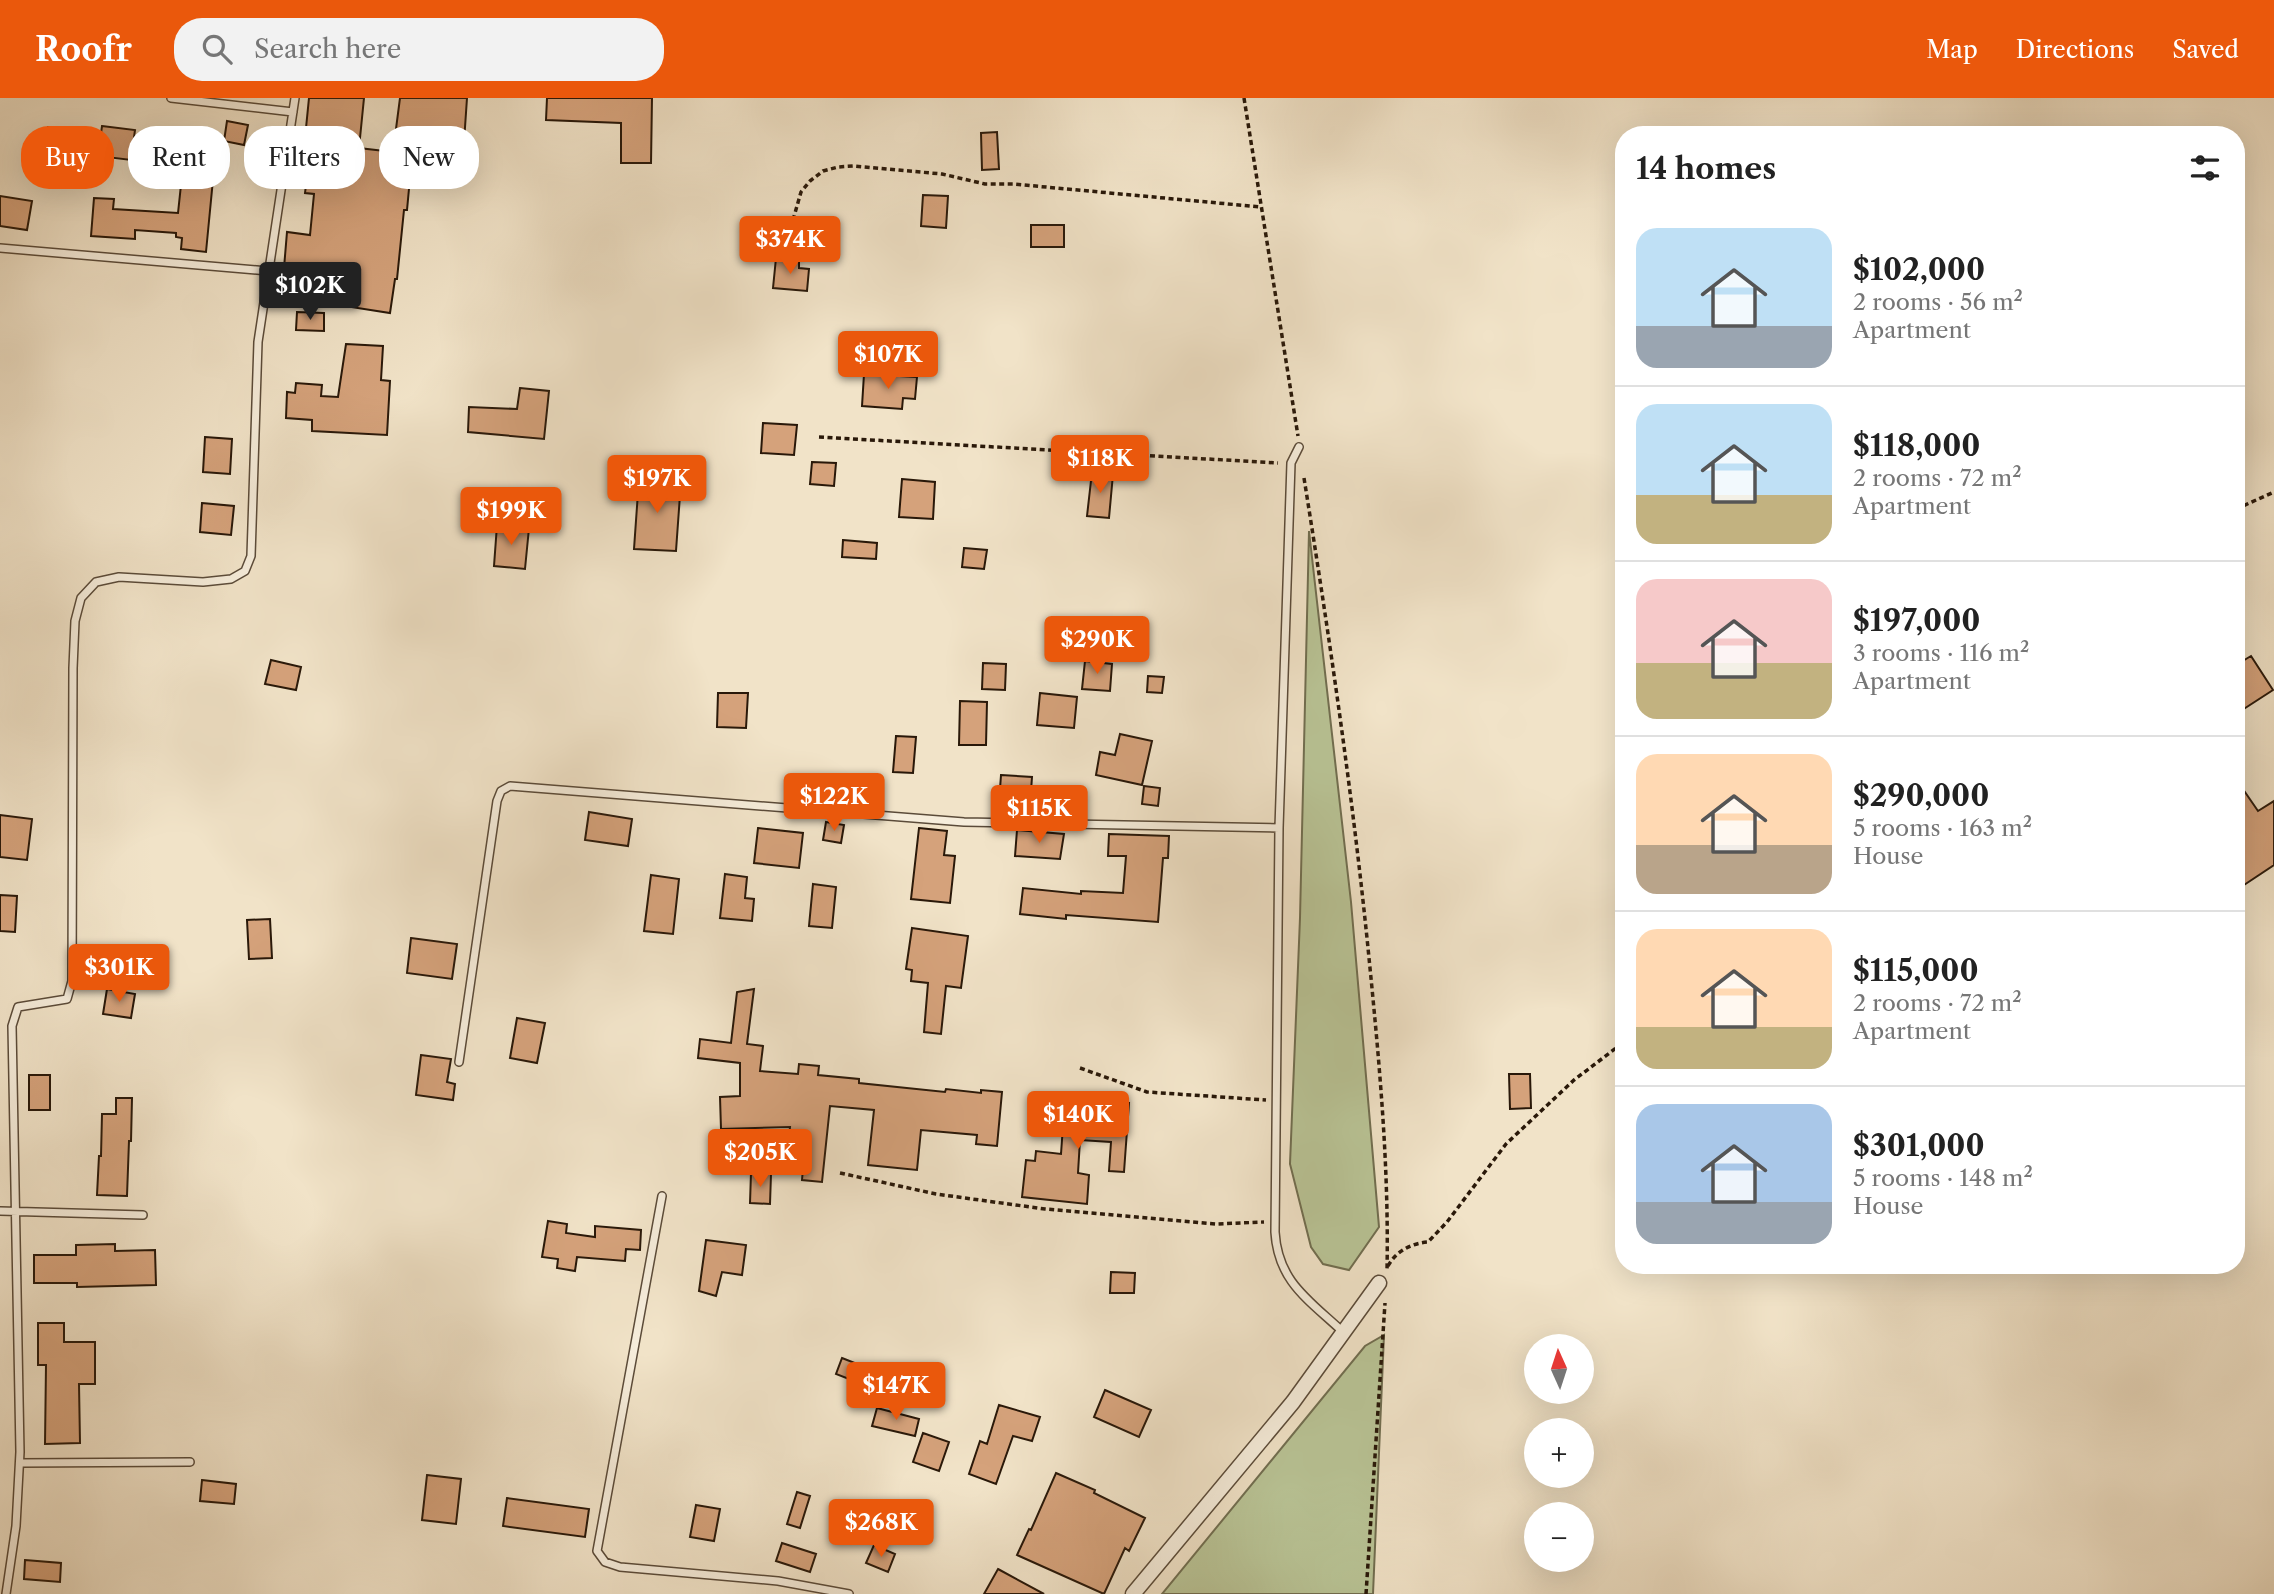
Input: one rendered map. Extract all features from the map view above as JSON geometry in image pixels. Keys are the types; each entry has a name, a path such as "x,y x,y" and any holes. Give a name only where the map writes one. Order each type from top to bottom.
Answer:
{"street":[{"path":"1133,1594 1293,1402 1343,1332 1384,1285"}],"lane":[{"path":"171,98 293,111"},
{"path":"6,1594 16,1526 20,1463 12,1026 18,1007 67,999 72,981 75,621 81,598 96,582 119,577 203,582 231,579 245,572 251,556 258,342 295,98"},
{"path":"0,248 268,271"},
{"path":"1299,446 1291,463 1279,828 1276,1247 1281,1266 1292,1283 1343,1332"},
{"path":"459,1062 497,801 501,791 510,786 964,821 1279,828"},
{"path":"662,1196 597,1551 605,1562 620,1567 778,1581 849,1594"},
{"path":"0,1211 143,1215"},
{"path":"20,1463 190,1462"}],"path":[{"path":"1244,98 1338,696 1360,862 1376,1031 1387,1176 1387,1269 1366,1594"},
{"path":"793,220 801,192 810,181 822,171 853,166 942,174 985,184 1013,184 1261,207"},
{"path":"819,437 1291,463"},
{"path":"2245,505 2274,492"},
{"path":"1384,1285 1391,1261 1413,1242 1428,1242 1447,1222 1506,1144 1574,1080 1615,1049"},
{"path":"1080,1068 1147,1092 1277,1101"},
{"path":"840,1172 936,1194 1045,1209 1216,1224 1275,1221"}],"green space":[{"path":"1309,531 1351,902 1379,1227 1349,1270 1323,1264 1311,1247 1290,1164 1300,918"},
{"path":"1384,1335 1373,1594 1162,1594 1365,1346"}],"building":[{"path":"309,98 364,98 361,126 306,126"},
{"path":"400,98 467,98 465,126 396,126"},
{"path":"547,98 652,98 651,163 621,163 621,123 546,120"},
{"path":"227,121 248,125 244,126 244,145 230,142 230,126 226,126"},
{"path":"114,127 128,129 128,160 114,158"},
{"path":"997,132 999,169 982,170 981,133"},
{"path":"365,149 379,150 379,189 409,189 390,313 351,307 356,275 284,268 287,232 310,235 314,194 305,193 306,189 365,189"},
{"path":"181,189 212,189 206,252 181,249 182,238 176,237 176,233 135,230 135,239 91,236 94,198 114,199 113,209 178,213"},
{"path":"923,195 948,196 946,228 921,226"},
{"path":"0,196 32,201 27,230 0,226"},
{"path":"1031,225 1064,225 1064,247 1031,247"},
{"path":"776,258 799,261 799,268 809,269 807,291 773,288"},
{"path":"297,312 324,313 324,331 296,330"},
{"path":"346,344 383,346 381,380 390,381 387,435 312,431 312,420 286,418 287,392 295,393 296,383 322,385 321,396 338,397"},
{"path":"864,374 917,377 915,399 903,398 902,409 862,406"},
{"path":"520,388 549,391 544,439 468,432 469,407 517,409"},
{"path":"763,423 797,425 794,455 761,453"},
{"path":"205,437 232,439 230,474 203,472"},
{"path":"812,462 836,463 834,486 810,484"},
{"path":"1092,472 1113,474 1109,518 1087,516"},
{"path":"639,478 681,481 676,551 634,549"},
{"path":"902,479 935,482 933,519 899,517"},
{"path":"202,503 234,506 231,535 200,532"},
{"path":"497,525 529,528 525,569 494,566"},
{"path":"843,540 877,543 876,559 842,557"},
{"path":"964,548 987,550 984,569 962,567"},
{"path":"2251,656 2273,690 2245,708 2245,660"},
{"path":"271,660 301,667 296,690 265,684"},
{"path":"1085,661 1112,664 1110,691 1082,689"},
{"path":"983,663 1006,664 1005,690 982,689"},
{"path":"1148,676 1164,677 1162,693 1147,692"},
{"path":"718,693 748,693 746,728 717,727"},
{"path":"1040,693 1077,697 1074,728 1037,725"},
{"path":"960,701 987,702 986,745 959,745"},
{"path":"1120,734 1152,741 1142,785 1096,775 1100,752 1115,755"},
{"path":"896,736 916,737 913,773 893,772"},
{"path":"1001,775 1032,777 1030,805 999,803"},
{"path":"1144,786 1160,788 1158,806 1142,804"},
{"path":"2245,792 2258,811 2274,801 2274,865 2245,884"},
{"path":"589,812 632,819 628,846 585,840"},
{"path":"0,815 32,819 27,860 0,857"},
{"path":"826,822 844,825 841,843 823,840"},
{"path":"758,828 803,833 799,868 754,863"},
{"path":"919,828 947,831 944,855 955,856 950,903 911,899"},
{"path":"1017,830 1064,834 1060,859 1015,856"},
{"path":"1109,834 1169,836 1168,858 1163,858 1158,922 1066,915 1066,919 1020,914 1023,888 1081,894 1081,891 1123,893 1126,856 1108,856"},
{"path":"725,874 747,877 745,898 754,899 752,921 720,918"},
{"path":"651,875 679,879 673,934 644,931"},
{"path":"813,884 836,887 832,928 809,926"},
{"path":"0,895 17,896 15,932 0,931"},
{"path":"270,919 272,958 249,959 247,920"},
{"path":"912,928 968,936 961,988 946,986 941,1034 924,1032 928,983 911,981 912,970 906,969"},
{"path":"411,938 457,944 452,979 407,973"},
{"path":"107,989 135,994 131,1018 103,1014"},
{"path":"754,989 747,1044 763,1046 760,1071 798,1074 799,1064 819,1066 818,1075 859,1079 859,1083 945,1092 946,1089 981,1093 981,1090 1002,1092 997,1146 976,1144 977,1135 921,1130 917,1170 868,1165 874,1110 830,1106 822,1182 802,1180 804,1157 787,1155 790,1127 721,1129 720,1097 740,1096 740,1063 698,1058 700,1039 731,1043 737,992"},
{"path":"517,1018 545,1023 537,1063 510,1058"},
{"path":"421,1055 451,1059 447,1082 455,1084 453,1100 416,1095"},
{"path":"1509,1074 1530,1074 1531,1108 1510,1109"},
{"path":"29,1075 50,1075 50,1110 29,1110"},
{"path":"1065,1097 1129,1103 1124,1172 1109,1171 1111,1142 1080,1140 1078,1173 1089,1175 1087,1204 1022,1197 1026,1160 1035,1161 1036,1151 1061,1154"},
{"path":"116,1098 132,1098 127,1196 97,1195 102,1114 116,1114"},
{"path":"751,1173 771,1174 770,1204 750,1203"},
{"path":"548,1221 567,1224 566,1233 595,1237 595,1226 641,1230 640,1250 626,1249 625,1261 577,1257 575,1271 557,1268 558,1259 542,1257"},
{"path":"706,1240 746,1245 742,1275 722,1272 716,1296 699,1291"},
{"path":"115,1244 115,1251 155,1250 156,1285 77,1287 77,1283 34,1283 34,1255 76,1255 76,1245"},
{"path":"1111,1272 1135,1273 1134,1293 1110,1293"},
{"path":"38,1323 64,1323 64,1342 95,1342 95,1384 79,1384 80,1443 45,1444 46,1365 38,1365"},
{"path":"842,1358 860,1365 854,1381 836,1374"},
{"path":"1105,1390 1151,1410 1139,1437 1094,1417"},
{"path":"999,1405 1040,1417 1032,1441 1013,1436 996,1484 969,1474 980,1441 987,1444"},
{"path":"877,1408 919,1419 915,1436 872,1426"},
{"path":"923,1433 949,1442 939,1471 913,1462"},
{"path":"1056,1473 1095,1490 1094,1493 1145,1518 1129,1551 1125,1548 1104,1594 1017,1555"},
{"path":"427,1475 461,1479 456,1524 422,1520"},
{"path":"202,1480 236,1484 234,1504 200,1501"},
{"path":"797,1492 810,1496 800,1528 787,1524"},
{"path":"507,1498 589,1509 585,1537 503,1526"},
{"path":"696,1505 720,1509 714,1541 690,1537"},
{"path":"782,1543 816,1554 810,1572 776,1561"},
{"path":"874,1545 895,1554 888,1572 866,1563"},
{"path":"25,1560 61,1563 60,1582 24,1579"},
{"path":"998,1569 1044,1594 984,1594"}]}
